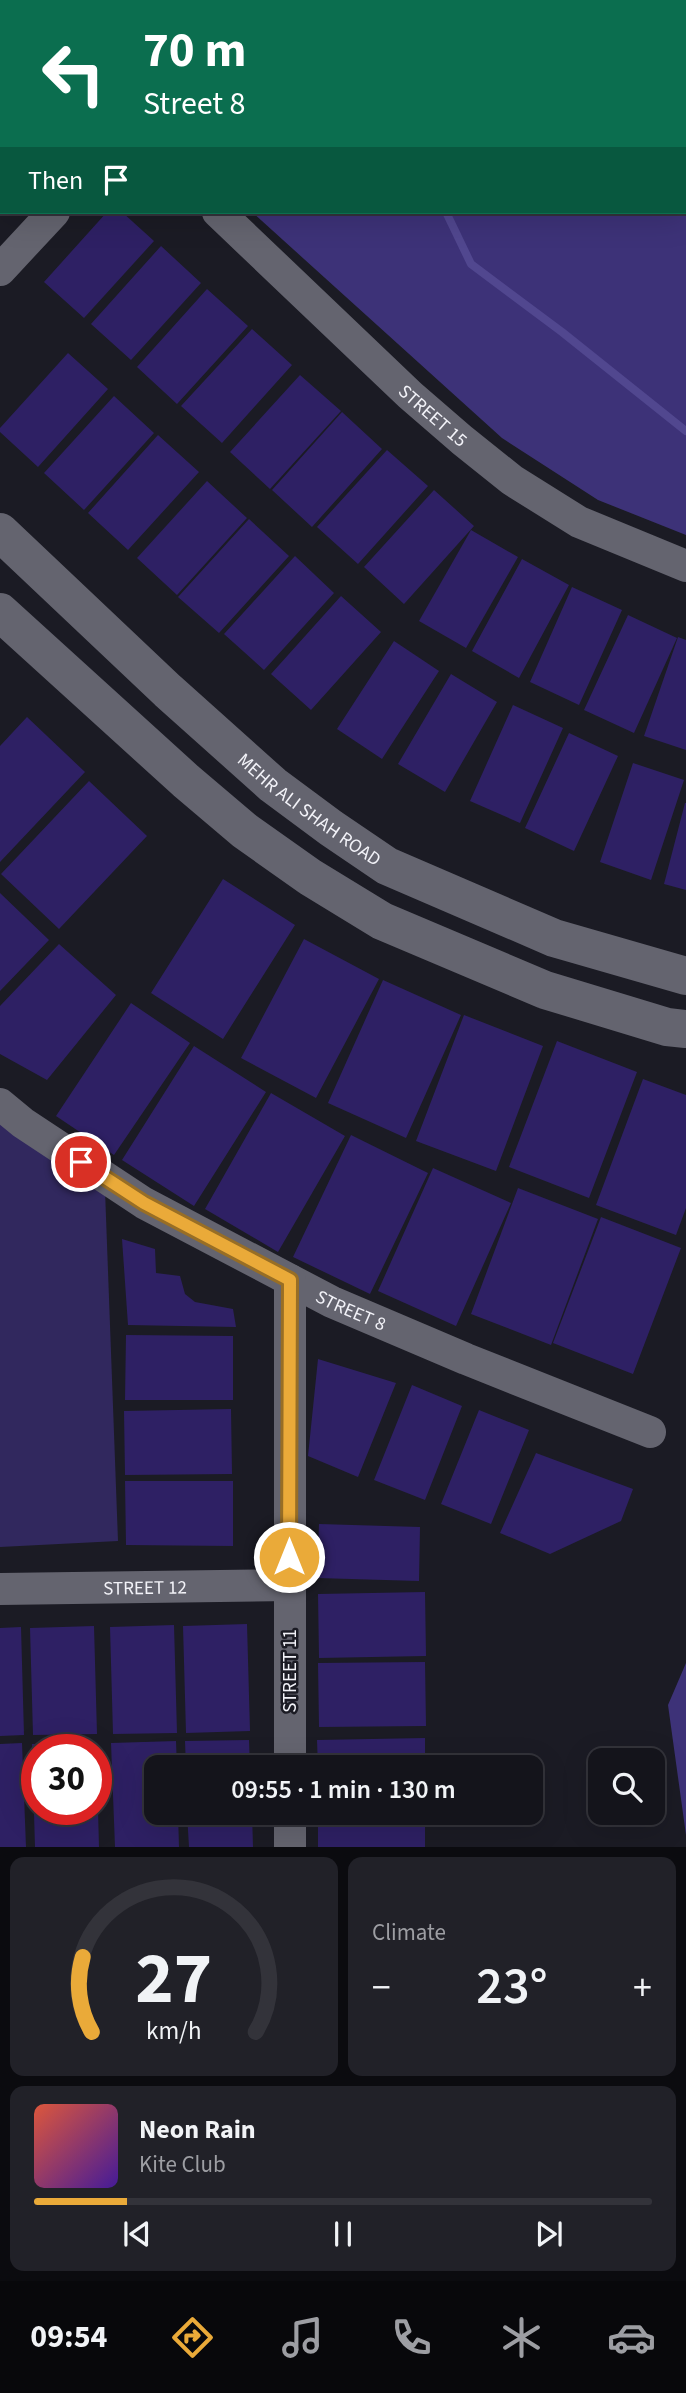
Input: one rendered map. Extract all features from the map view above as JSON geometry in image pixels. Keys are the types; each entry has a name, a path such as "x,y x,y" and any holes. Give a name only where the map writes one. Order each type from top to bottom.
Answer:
{"street":[{"path":"0,270 52,214"},
{"name":"STREET 15","path":"220,214 410,395 512,480 579,522 686,566"},
{"name":"MEHR ALI SHAH ROAD","path":"0,532 168,691 273,785 387,866 554,938 686,976"},
{"path":"0,612 177,773 246,831 310,877 382,921 545,989 667,1027 686,1029"},
{"name":"STREET 8","path":"0,1104 23,1123 144,1203 332,1302 650,1432"},
{"name":"STREET 11","path":"290,1280 290,1755"},
{"name":"STREET 12","path":"0,1589 289,1585"},
{"path":"290,1825 290,1847"}],"shaded area":[{"path":"254,214 686,214 686,535 598,500 502,438"},
{"path":"0,1118 105,1190 118,1541 0,1547"},
{"path":"686,1663 686,1835 668,1705"}],"building":[{"path":"105,214 124,214 154,241 84,318 44,282"},
{"path":"161,246 201,283 131,360 91,324"},
{"path":"207,289 248,326 177,404 137,367"},
{"path":"252,329 292,365 222,443 181,406"},
{"path":"68,353 108,389 38,467 0,432 0,428"},
{"path":"300,375 341,411 270,489 230,452"},
{"path":"114,396 154,433 84,510 44,473"},
{"path":"342,412 382,449 312,527 272,490"},
{"path":"158,435 199,472 128,550 88,513"},
{"path":"387,450 428,486 358,564 317,527"},
{"path":"207,481 247,518 177,595 137,558"},
{"path":"434,490 474,526 404,604 364,567"},
{"path":"249,519 289,556 219,633 178,597"},
{"path":"471,530 518,557 466,648 419,621"},
{"path":"295,556 334,593 264,670 224,634"},
{"path":"522,559 569,585 519,678 472,651"},
{"path":"572,587 622,610 579,705 530,682"},
{"path":"341,596 381,632 311,710 271,674"},
{"path":"628,615 677,638 634,733 584,710"},
{"path":"678,637 686,640 686,750 644,736"},
{"path":"394,641 439,671 382,759 337,729"},
{"path":"451,674 497,702 445,792 398,764"},
{"path":"513,705 563,728 520,823 470,801"},
{"path":"27,717 85,772 0,862 0,746"},
{"path":"569,733 618,756 574,851 525,828"},
{"path":"633,763 684,780 651,880 600,862"},
{"path":"89,781 147,836 59,929 1,874"},
{"path":"686,803 686,890 664,884"},
{"path":"223,879 295,925 223,1039 151,993"},
{"path":"0,893 49,940 0,991"},
{"path":"304,939 379,979 316,1098 241,1058"},
{"path":"59,944 116,995 47,1080 0,1054 0,1006"},
{"path":"383,980 461,1015 406,1138 328,1103"},
{"path":"131,1003 190,1043 114,1155 56,1116"},
{"path":"464,1015 543,1046 496,1171 416,1141"},
{"path":"557,1041 637,1072 589,1198 509,1167"},
{"path":"194,1046 266,1092 194,1206 122,1160"},
{"path":"643,1079 686,1095 686,1208 676,1235 596,1205"},
{"path":"271,1093 345,1136 278,1252 205,1209"},
{"path":"351,1135 428,1173 370,1294 293,1257"},
{"path":"433,1168 511,1203 456,1326 378,1291"},
{"path":"518,1188 598,1219 551,1345 471,1314"},
{"path":"601,1217 681,1248 633,1374 553,1343"},
{"path":"122,1239 155,1249 156,1273 180,1276 185,1294 195,1302 233,1309 236,1327 128,1325"},
{"path":"126,1335 233,1336 233,1400 125,1400"},
{"path":"318,1359 396,1383 358,1477 308,1456"},
{"path":"412,1385 462,1406 425,1500 374,1480"},
{"path":"231,1409 232,1474 125,1475 124,1411"},
{"path":"479,1410 529,1430 491,1524 441,1504"},
{"path":"536,1453 633,1489 621,1521 550,1554 500,1533"},
{"path":"125,1481 233,1481 233,1546 126,1545"},
{"path":"319,1524 420,1527 419,1581 317,1578"},
{"path":"425,1592 426,1656 319,1658 318,1594"},
{"path":"247,1624 250,1731 186,1733 183,1626"},
{"path":"174,1625 177,1733 113,1734 110,1627"},
{"path":"94,1626 97,1734 33,1734 30,1628"},
{"path":"21,1627 24,1734 21,1735 0,1736 0,1628"},
{"path":"425,1662 426,1726 319,1727 318,1663"},
{"path":"425,1738 425,1755 318,1755 317,1740"},
{"path":"249,1740 250,1755 186,1755 185,1741"},
{"path":"176,1741 177,1755 144,1755 144,1825 178,1825 179,1847 115,1847 112,1743"},
{"path":"21,1743 21,1825 25,1825 26,1847 0,1847 0,1744"},
{"path":"34,1825 98,1825 99,1847 35,1847"},
{"path":"188,1825 252,1825 253,1847 189,1847"},
{"path":"318,1825 425,1825 425,1847 318,1847"}],"waterway":[{"path":"447,214 471,264 562,332 686,431"}],"route":[{"path":"81,1162 144,1203 290,1280 289,1557"}]}
